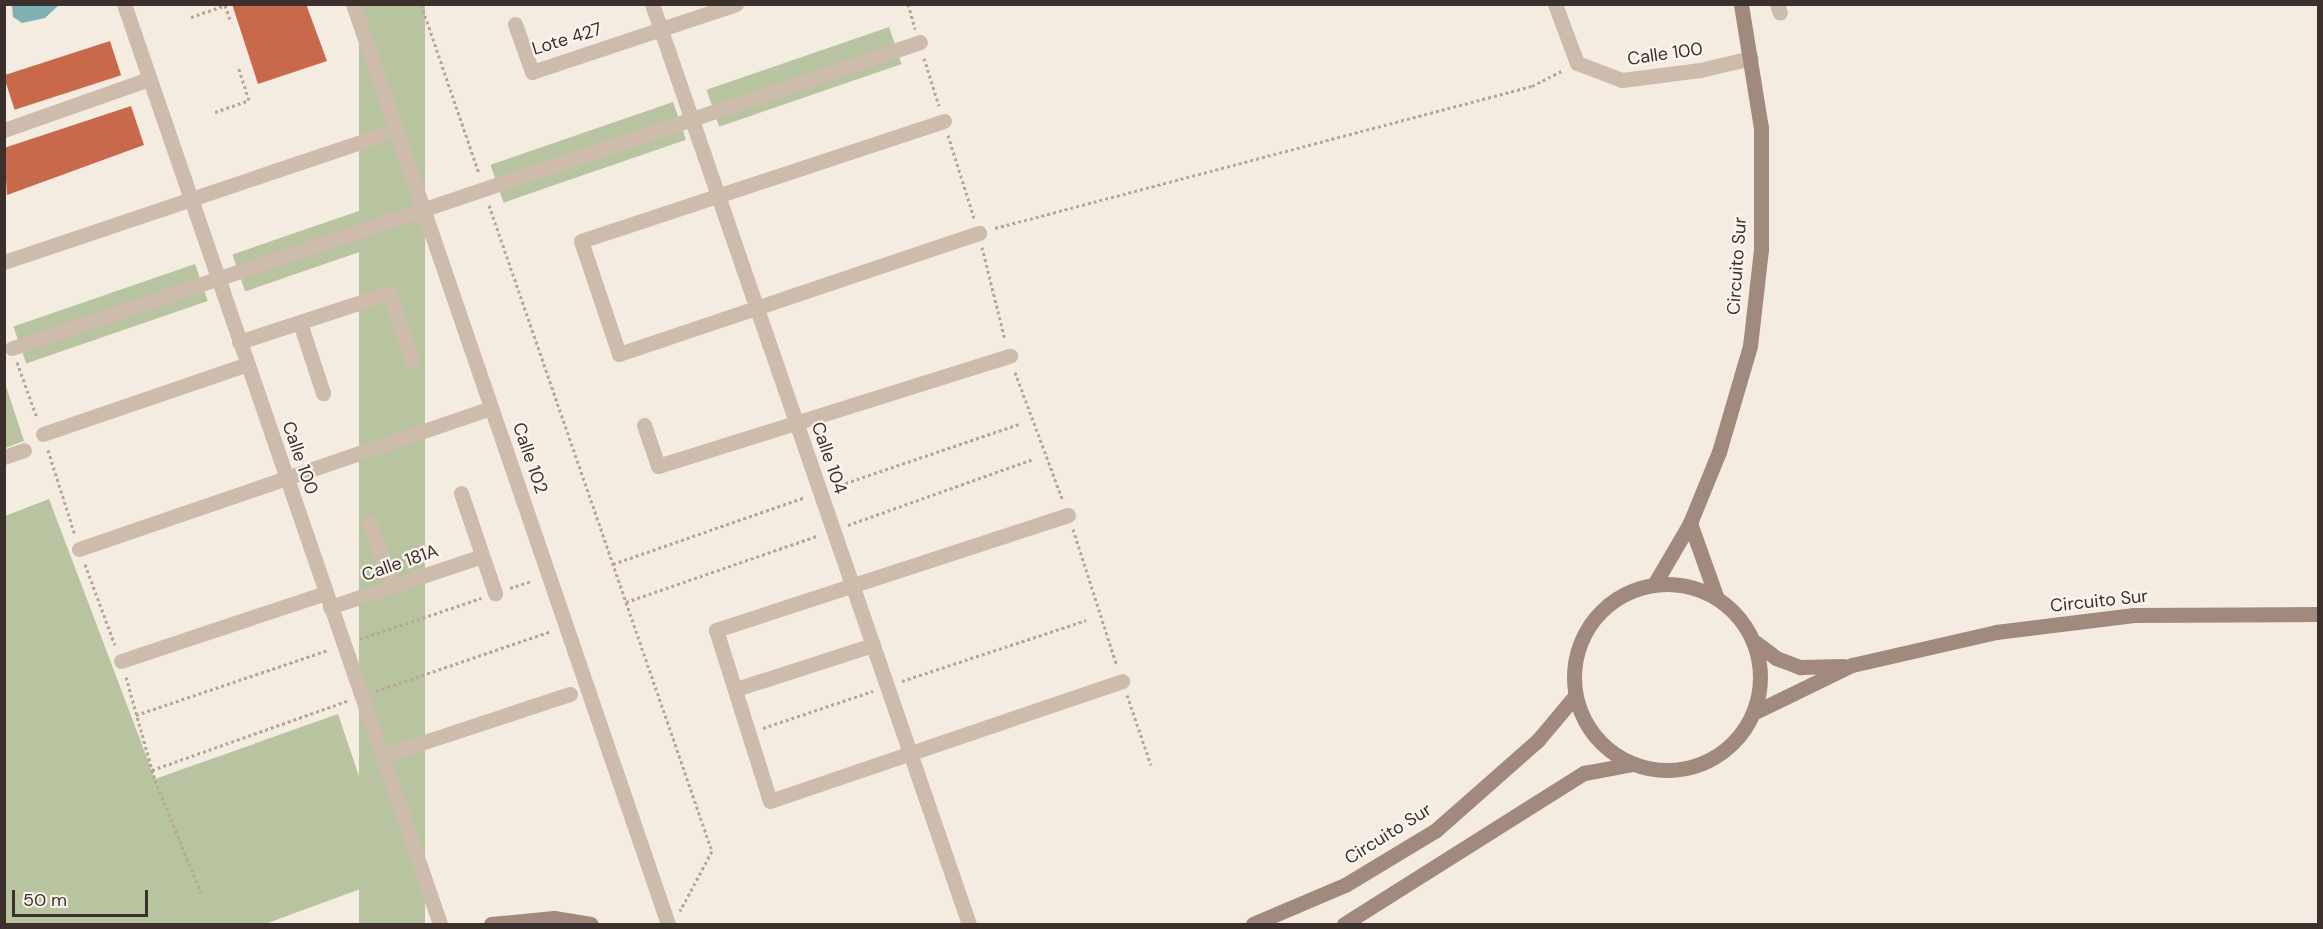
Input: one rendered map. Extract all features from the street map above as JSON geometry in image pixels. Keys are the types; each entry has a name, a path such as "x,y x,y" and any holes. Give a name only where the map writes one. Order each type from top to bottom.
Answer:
{"street":[{"name":"Calle 100","path":"123,4 440,924"},
{"name":"Calle 102","path":"353,4 673,919"},
{"name":"Calle 104","path":"652,4 969,924"},
{"path":"661,29 736,4"},
{"path":"1555,4 1577,63"},
{"name":"Circuito Sur","path":"1655,583 1690,523 1719,452 1750,346 1761,249 1761,128 1741,4"},
{"name":"Lote 427","path":"515,24 532,72 661,29"},
{"path":"12,348 920,42"},
{"name":"Calle 100","path":"1577,63 1622,80 1700,70 1751,58"},
{"path":"4,130 149,79"},
{"path":"944,121 581,241 619,354 756,306 979,233"},
{"path":"4,262 382,135"},
{"path":"239,342 389,293 412,361"},
{"path":"300,323 323,393"},
{"path":"644,425 658,466 796,420 1010,356"},
{"path":"43,434 247,364"},
{"path":"79,549 482,411"},
{"path":"4,457 24,450"},
{"path":"461,492 495,593"},
{"path":"1068,515 716,630 770,801 1122,681"},
{"path":"369,522 391,586"},
{"path":"1690,523 1716,596"},
{"name":"Calle 181A","path":"121,661 328,600 391,586 482,556"},
{"path":"1655,583 1686,585 1716,596 1739,616 1755,642 1761,677 1755,711 1740,737 1717,756 1681,769 1661,770 1633,764 1606,749 1586,725 1575,696 1573,665 1582,635 1600,610 1626,592 1655,583"},
{"name":"Circuito Sur","path":"1755,642 1776,658 1800,667 1852,665 1996,632 2134,615 2319,614"},
{"path":"736,689 873,645"},
{"name":"Circuito Sur","path":"1755,711 1852,665"},
{"path":"382,756 570,693"},
{"name":"Circuito Sur","path":"1253,924 1345,885 1436,830 1538,740 1575,696"},
{"path":"1344,924 1584,773 1633,764"},
{"path":"491,924 554,918 591,924"}],"path":[{"path":"421,4 712,851 673,919"},
{"path":"191,17 225,5 231,22"},
{"path":"1151,765 1068,515 1010,356 979,233 1532,86 1577,63"},
{"path":"215,112 249,100 238,66"},
{"path":"12,348 43,434 79,549 121,661 155,780 201,893"},
{"path":"750,732 1086,620"}],"green space":[{"path":"359,5 425,5 425,924 359,924"},
{"path":"889,27 902,64 719,127 707,90"},
{"path":"673,102 686,140 504,203 491,165"},
{"path":"414,192 427,229 245,291 232,255"},
{"path":"195,264 208,301 26,363 13,327"},
{"path":"5,383 24,441 4,448"},
{"path":"49,499 155,779 338,714 393,877 265,924 5,924 5,516"}],"water":[{"path":"12,4 59,5 45,18 22,23 13,17"}],"building":[{"path":"232,4 306,4 327,61 258,84"},
{"path":"110,41 121,75 15,110 4,75"},
{"path":"131,106 144,145 7,195 4,148"}]}
